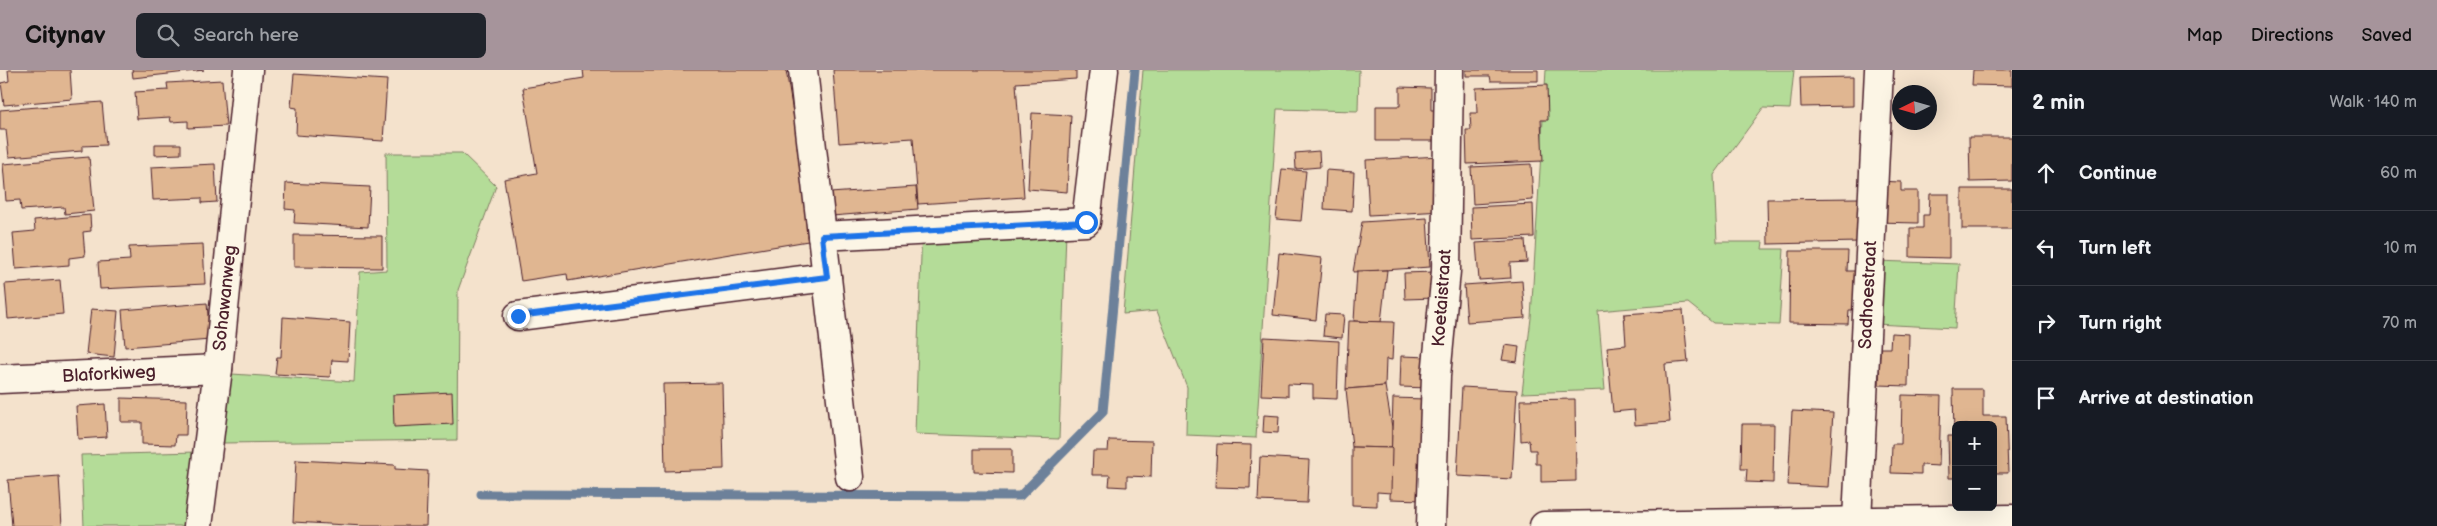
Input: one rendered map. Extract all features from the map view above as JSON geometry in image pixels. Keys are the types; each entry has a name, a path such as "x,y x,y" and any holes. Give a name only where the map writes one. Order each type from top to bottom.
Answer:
{"street":[{"name":"Sohawanweg","path":"198,526 218,369 248,70"},
{"path":"803,70 850,477"},
{"path":"822,236 1086,222 1104,70"},
{"name":"Koetaistraat","path":"1431,526 1436,376 1446,271 1449,70"},
{"name":"Sadhoestraat","path":"1857,520 1879,70"},
{"path":"518,316 827,277"},
{"name":"Blaforkiweg","path":"0,379 218,369"},
{"path":"1544,526 1796,524 2012,515"}],"green space":[{"path":"1143,70 1359,70 1358,111 1277,109 1256,438 1186,435 1187,387 1157,311 1123,314"},
{"path":"1546,70 1794,70 1790,109 1763,108 1714,175 1717,242 1763,242 1762,249 1784,249 1779,325 1713,323 1688,303 1598,311 1605,390 1522,393 1531,318"},
{"path":"386,153 462,153 496,186 458,290 457,440 222,443 232,374 354,382 360,272 387,270"},
{"path":"922,226 1066,231 1059,439 915,434"},
{"path":"1877,261 1959,264 1955,328 1875,324"},
{"path":"197,452 188,526 84,526 81,455"}],"building":[{"path":"8,70 70,70 72,99 4,105 1,83 9,81"},
{"path":"132,70 204,70 133,78"},
{"path":"583,70 786,70 814,240 568,281 567,274 521,281 504,179 537,173 523,88 584,78"},
{"path":"833,70 1076,70 1076,79 1016,83 1024,197 918,204 913,138 839,143"},
{"path":"1466,70 1538,70 1538,81 1491,81 1490,76 1466,76"},
{"path":"1973,70 2012,70 2012,86 1972,85"},
{"path":"294,74 387,80 383,141 296,135 297,108 291,107"},
{"path":"1853,77 1853,106 1801,107 1800,78"},
{"path":"222,80 226,126 188,128 188,121 171,122 170,117 137,119 135,92 168,90 167,83"},
{"path":"1547,85 1548,120 1541,120 1543,161 1467,164 1466,130 1471,130 1470,113 1477,113 1476,88"},
{"path":"1400,87 1431,88 1431,110 1442,110 1442,141 1376,141 1376,106 1400,106"},
{"path":"102,102 106,145 82,146 82,151 9,157 6,130 0,130 0,110"},
{"path":"1032,113 1071,115 1067,192 1028,189"},
{"path":"1969,137 2012,137 2012,181 1970,182"},
{"path":"155,144 181,144 181,154 155,155"},
{"path":"1319,151 1320,167 1296,169 1295,153"},
{"path":"1440,156 1443,211 1369,215 1366,160"},
{"path":"89,157 94,211 65,214 64,207 21,210 20,200 6,201 3,164"},
{"path":"215,164 217,202 202,203 202,198 153,200 151,167"},
{"path":"1531,164 1533,200 1473,204 1471,167"},
{"path":"1282,169 1306,171 1301,221 1276,219"},
{"path":"1326,170 1354,172 1352,211 1324,209"},
{"path":"1876,181 1901,182 1901,191 1918,191 1918,223 1875,222"},
{"path":"286,183 370,187 368,227 294,223 295,210 285,209"},
{"path":"916,187 918,209 832,216 830,193"},
{"path":"1962,189 2012,189 2012,229 1962,229"},
{"path":"1930,194 1949,194 1949,258 1910,257 1910,228 1923,228 1923,215 1929,215"},
{"path":"1859,198 1859,242 1768,244 1767,199"},
{"path":"1533,204 1534,237 1472,240 1471,207"},
{"path":"90,215 91,231 83,232 85,256 69,258 69,265 16,269 13,233 35,231 34,220"},
{"path":"1427,218 1430,267 1353,272 1362,222"},
{"path":"294,235 382,236 382,268 294,267"},
{"path":"1525,240 1527,262 1510,263 1511,278 1479,280 1476,243"},
{"path":"203,244 205,284 100,289 98,262 130,260 129,247"},
{"path":"1790,251 1848,251 1847,271 1859,271 1858,310 1849,310 1848,324 1789,323"},
{"path":"1279,253 1322,258 1316,320 1273,315"},
{"path":"1387,270 1381,322 1354,321 1357,271"},
{"path":"1434,272 1435,298 1405,299 1404,273"},
{"path":"60,280 63,314 8,319 5,284"},
{"path":"1522,281 1525,318 1467,322 1464,285"},
{"path":"207,303 210,340 125,347 122,310"},
{"path":"91,309 118,311 114,357 86,354"},
{"path":"1683,310 1688,362 1665,364 1670,422 1635,425 1634,410 1613,412 1607,347 1626,345 1624,314"},
{"path":"1325,314 1344,315 1342,338 1323,336"},
{"path":"283,317 350,322 348,361 332,360 330,377 275,374 277,357 281,357"},
{"path":"1349,321 1394,322 1392,360 1386,359 1385,386 1346,389"},
{"path":"1891,333 1909,334 1908,386 1879,385 1880,348 1890,348"},
{"path":"1264,337 1339,341 1337,399 1313,398 1313,385 1288,384 1288,396 1261,395"},
{"path":"1505,345 1519,347 1517,362 1502,360"},
{"path":"1401,356 1430,357 1429,388 1400,387"},
{"path":"722,383 724,469 665,471 663,384"},
{"path":"1385,386 1392,427 1392,448 1352,447 1346,389"},
{"path":"1462,387 1517,390 1512,479 1457,476"},
{"path":"1953,389 1983,389 1983,416 2006,416 2008,473 1997,473 1997,421 1954,421"},
{"path":"452,392 453,424 394,427 393,395"},
{"path":"1902,395 1941,396 1939,466 1921,465 1921,474 1891,473 1892,444 1901,444"},
{"path":"121,398 187,400 186,435 176,435 175,445 142,444 142,422 121,422"},
{"path":"1393,398 1425,399 1423,500 1390,499"},
{"path":"1575,399 1576,481 1541,482 1541,464 1536,464 1536,450 1530,450 1529,440 1521,441 1520,400"},
{"path":"105,404 107,437 78,439 76,406"},
{"path":"1792,411 1833,413 1828,487 1788,485"},
{"path":"1264,415 1279,416 1278,433 1263,432"},
{"path":"1742,424 1774,424 1773,483 1746,482 1747,469 1741,469"},
{"path":"1948,436 1952,436 1952,478 1949,478"},
{"path":"1109,440 1152,441 1151,477 1127,476 1127,487 1109,486 1110,475 1092,475 1093,451 1108,451"},
{"path":"1217,444 1251,445 1250,488 1215,487"},
{"path":"1352,447 1392,448 1391,493 1377,492 1377,506 1352,505"},
{"path":"974,449 1012,449 1012,473 974,472"},
{"path":"1260,457 1309,460 1307,503 1258,501"},
{"path":"296,460 395,465 395,469 428,471 426,526 364,526 293,522"},
{"path":"59,476 62,526 12,526 8,480"}],"waterway":[{"path":"481,494 1020,496 1103,412 1135,70"}],"route":[{"path":"518,316 827,277 822,236 1086,222"}]}
